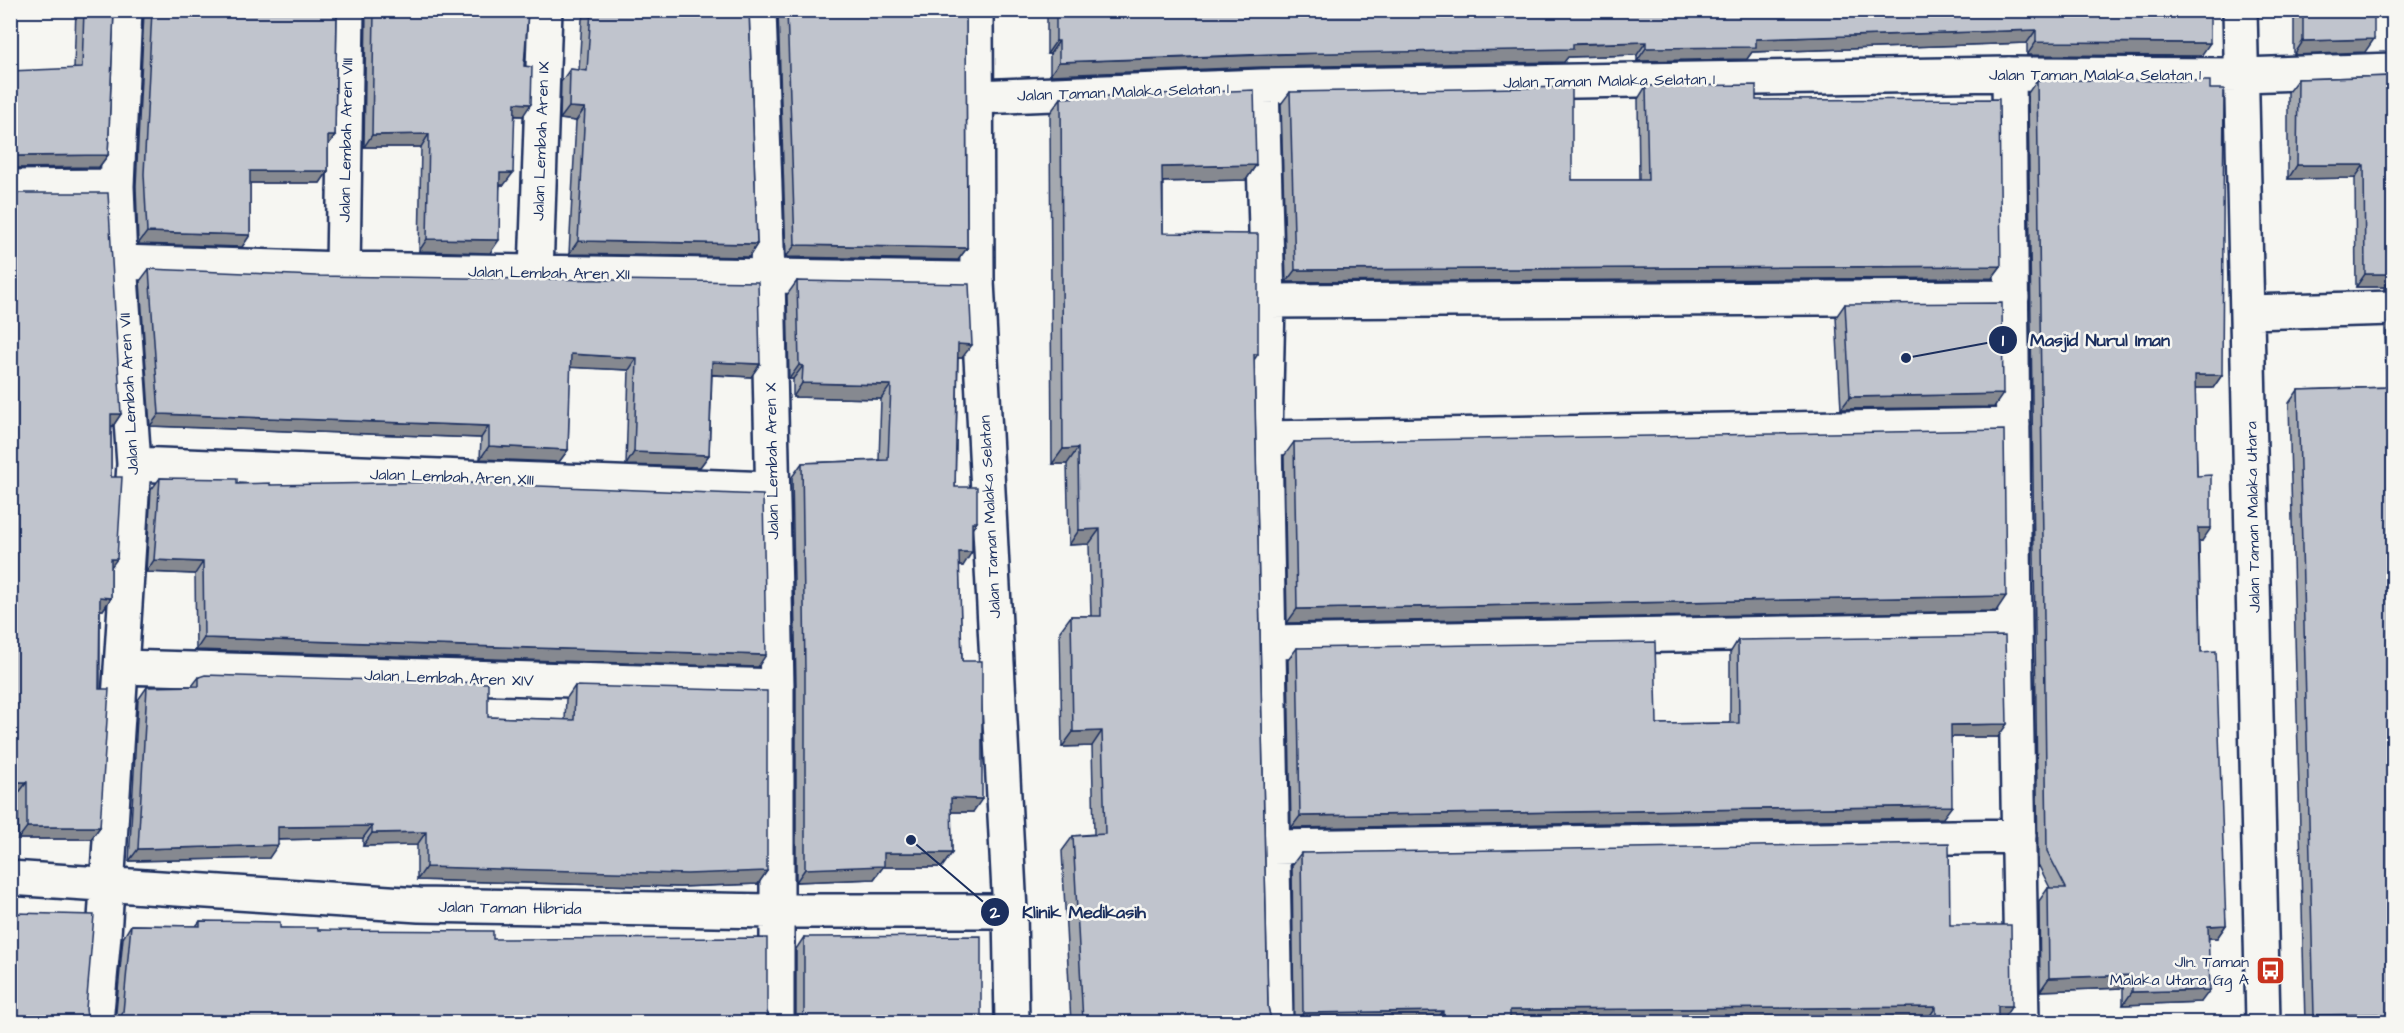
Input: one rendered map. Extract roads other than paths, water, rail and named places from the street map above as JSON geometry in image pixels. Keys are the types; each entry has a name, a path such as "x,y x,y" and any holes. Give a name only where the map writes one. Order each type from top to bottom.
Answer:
{"street":[{"name":"Jalan Lembah Aren VII","path":"96,1023 108,884 134,464 117,186 125,10"},
{"name":"Jalan Lembah Aren VIII","path":"343,269 347,10"},
{"name":"Jalan Lembah Aren IX","path":"536,272 545,10"},
{"name":"Jalan Lembah Aren X","path":"759,10 768,277 777,686 777,1023"},
{"name":"Jalan Taman Malaka Selatan","path":"976,10 977,281 1010,911 1012,1023"},
{"name":"Jalan Taman Malaka Utara","path":"2240,10 2264,1023"},
{"name":"Jalan Taman Malaka Selatan 1","path":"976,97 1262,86 2009,74 2242,75 2394,70"},
{"path":"2009,74 2022,1023"},
{"path":"1262,86 1268,301 1265,438 1276,1023"},
{"path":"10,187 117,186"},
{"name":"Jalan Lembah Aren XII","path":"120,262 343,269 977,281"},
{"path":"1268,301 2012,297"},
{"path":"2247,312 2394,308"},
{"path":"1265,438 2013,425"},
{"name":"Jalan Lembah Aren XIII","path":"134,464 771,489"},
{"path":"1269,642 2015,629"},
{"name":"Jalan Lembah Aren XIV","path":"122,667 777,686"},
{"path":"1272,847 2019,836"},
{"name":"Jalan Taman Hibrida","path":"10,878 419,905 778,911 1010,911"}],"place":[{"name":"Masjid Nurul Iman","path":"1906,358"},
{"name":"Klinik Medikasih","path":"911,840"},
{"name":"Jln. Taman Malaka Utara Gg A","path":"2270,970"}]}
